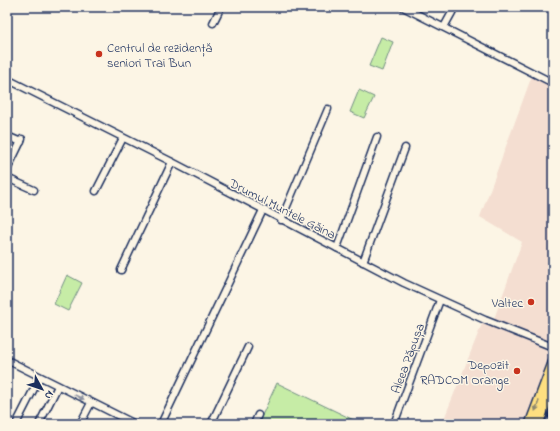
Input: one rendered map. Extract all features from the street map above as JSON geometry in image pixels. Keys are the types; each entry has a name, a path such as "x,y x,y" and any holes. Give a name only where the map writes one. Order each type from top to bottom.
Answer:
{"main road":[{"path":"530,424 553,363"},
{"path":"538,424 553,385"}],"street":[{"path":"213,23 221,7"},
{"path":"403,7 553,83"},
{"path":"444,27 455,7"},
{"name":"Drumul Muntele Găina","path":"7,79 172,162 404,284 553,347"},
{"path":"281,220 328,109"},
{"path":"7,136 22,140 7,170"},
{"path":"337,248 377,137"},
{"path":"96,191 123,138"},
{"path":"363,262 405,148"},
{"path":"121,270 172,162"},
{"path":"7,178 34,190"},
{"path":"161,424 263,210"},
{"name":"Aleea Păpușa","path":"394,424 440,300"},
{"path":"211,424 248,347"},
{"path":"7,360 135,424"},
{"path":"16,424 40,377"},
{"path":"39,424 58,386"},
{"path":"80,424 91,403"},
{"path":"254,424 258,415"}],"shaded area":[{"path":"534,70 553,80 553,424 442,424 482,324 491,327 522,242 480,217"}],"green space":[{"path":"381,37 393,42 382,71 369,66"},
{"path":"359,90 374,97 364,118 350,112"},
{"path":"67,275 82,283 68,311 54,304"},
{"path":"277,383 362,424 258,424"}],"railway":[{"path":"546,424 553,406"}],"place":[{"name":"Centrul de rezidență seniori Trai Bun","path":"99,54"},
{"name":"Valtec","path":"531,302"},
{"name":"Depozit RADCOM Orange","path":"517,371"}]}
